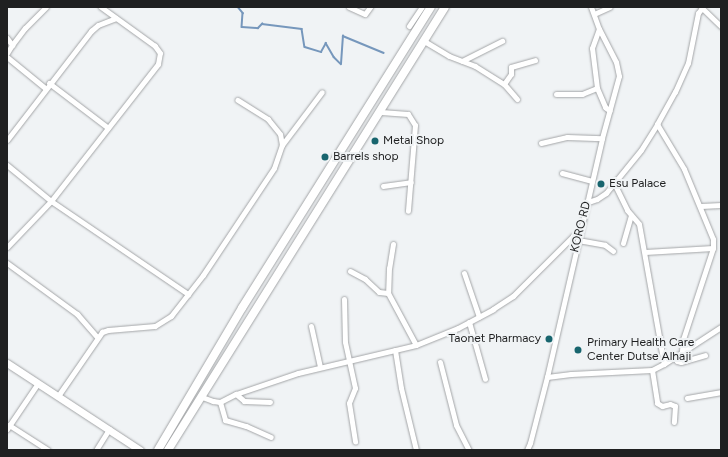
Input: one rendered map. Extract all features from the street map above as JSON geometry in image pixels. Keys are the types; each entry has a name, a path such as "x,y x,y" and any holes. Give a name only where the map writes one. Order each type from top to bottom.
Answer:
{"main road":[{"path":"158,450 242,308 431,7"},
{"path":"168,450 343,168 381,112 445,7"}],"street":[{"path":"7,53 25,28 46,7"},
{"path":"7,247 50,201 158,64 160,53 155,46 101,7"},
{"path":"349,7 365,14 370,7"},
{"path":"409,26 422,7"},
{"name":"KORO RD","path":"527,450 547,377 602,138 618,81 619,71 599,29 591,7"},
{"path":"594,14 610,7"},
{"path":"588,202 601,197 614,183 640,150 657,124 675,92 688,63 697,15 702,7 721,26"},
{"path":"7,140 45,88 91,31 98,25 116,18"},
{"path":"599,29 594,39 592,48 598,88 601,92 605,107 610,111"},
{"path":"7,38 12,45"},
{"path":"424,41 462,61 476,66 504,84 517,99"},
{"path":"462,61 502,41"},
{"path":"7,57 45,88"},
{"path":"504,84 510,75 511,67 534,60"},
{"path":"49,83 108,128"},
{"path":"556,94 582,94 598,88"},
{"path":"58,396 97,337 108,330 147,327 161,323 179,308 203,275 274,168 282,145 322,92"},
{"path":"237,100 268,119 275,126 280,134 282,145"},
{"path":"381,112 408,114 415,125 408,211"},
{"path":"657,124 684,169 712,235 713,248 683,339 682,351"},
{"path":"541,143 566,137 602,138"},
{"path":"7,166 50,201 188,294"},
{"path":"562,173 592,181"},
{"path":"383,186 411,182"},
{"path":"614,183 626,210 638,222 645,252 664,364"},
{"path":"701,206 721,205"},
{"path":"622,243 631,215"},
{"path":"202,397 212,402 220,402 236,394 320,367 416,345 469,322 494,309 513,296 573,236 580,233"},
{"path":"578,240 600,243 613,251"},
{"path":"393,244 389,268 388,293 416,345"},
{"path":"645,252 713,248"},
{"path":"7,263 77,314 97,337"},
{"path":"350,271 365,279 379,292 388,293"},
{"path":"464,273 479,317"},
{"path":"344,299 345,342 355,388 349,400 349,410 355,442"},
{"path":"469,322 484,379"},
{"path":"311,326 320,367"},
{"path":"547,377 578,373 652,370 664,364 721,327"},
{"path":"395,350 401,388 416,450"},
{"path":"675,356 677,361 681,362 705,355"},
{"path":"440,362 456,425 469,450"},
{"path":"7,363 140,450"},
{"path":"652,370 657,403 662,406 670,404 674,406 674,422"},
{"path":"38,383 8,427 48,450"},
{"path":"686,398 721,392"},
{"path":"236,394 244,401 270,402"},
{"path":"220,402 225,420 246,426 271,438"},
{"path":"96,450 108,429"}],"waterway":[{"path":"238,7 243,13 242,27 258,28 262,24 302,29 305,47 321,52 326,43 334,57 341,64 343,36 384,53"}],"place":[{"name":"Metal Shop","path":"375,141"},
{"name":"Barrels shop","path":"325,157"},
{"name":"Esu Palace","path":"601,184"},
{"name":"Taonet Pharmacy","path":"549,339"},
{"name":"Primary Health Care Center Dutse Alhaji","path":"578,350"}]}
